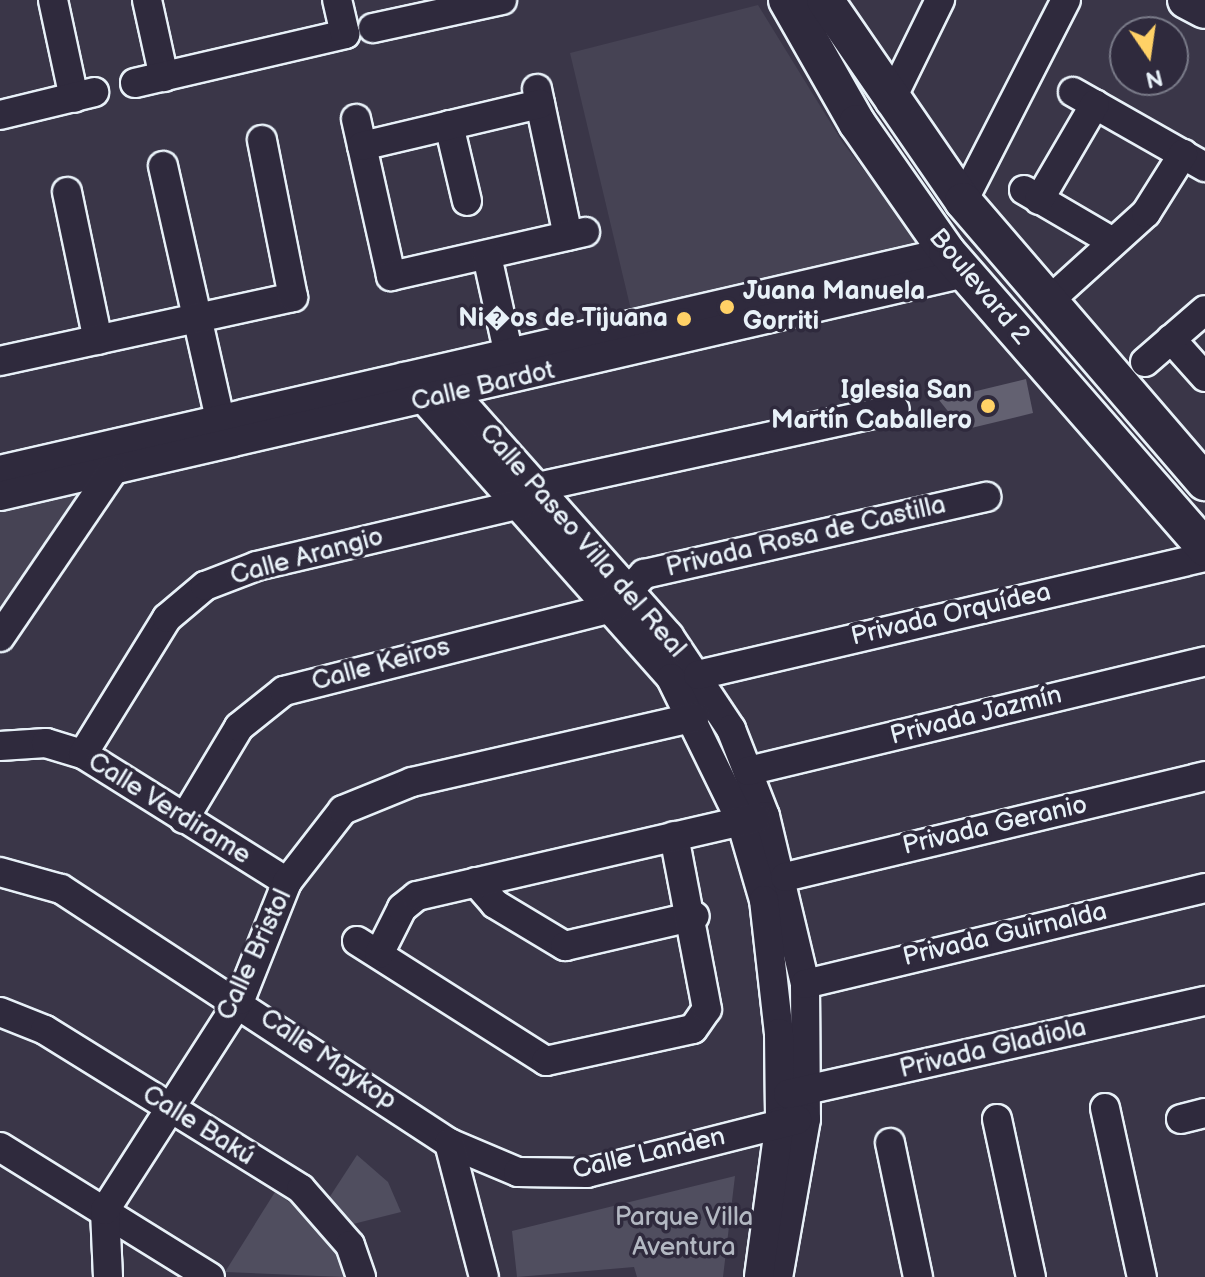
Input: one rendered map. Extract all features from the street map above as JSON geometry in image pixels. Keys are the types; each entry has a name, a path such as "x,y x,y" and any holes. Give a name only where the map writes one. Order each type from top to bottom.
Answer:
{"main road":[{"name":"Boulevard 2","path":"787,0 857,123 956,262 1205,548"},
{"name":"Boulevard 2","path":"825,0 890,102 963,201 1051,299 1205,482"}],"street":[{"path":"0,115 84,95 53,0"},
{"path":"147,0 164,77"},
{"path":"135,83 345,34 337,0"},
{"path":"373,28 431,7 502,0"},
{"path":"890,102 940,0"},
{"path":"963,201 1066,0"},
{"path":"539,96 576,234 391,276 359,132 449,125 539,96"},
{"path":"1051,299 1146,213 1194,160 1084,98 1032,195 1113,242"},
{"path":"449,125 467,201"},
{"path":"0,359 293,297 262,140"},
{"path":"163,166 223,433"},
{"path":"67,192 98,340"},
{"path":"487,256 509,355"},
{"name":"Calle Bardot","path":"0,496 112,472 223,433 404,377 956,262"},
{"name":"Calle Bardot","path":"0,470 425,400 956,262"},
{"path":"1145,362 1205,310"},
{"path":"1171,339 1205,377"},
{"name":"Calle Paseo Villa del Real","path":"434,371 454,393 695,717 785,877 805,984 778,1277"},
{"name":"Calle Paseo Villa del Real","path":"404,377 425,400 628,585 698,675 748,771 793,1107 759,1277"},
{"name":"Calle Arangio","path":"83,754 167,618 205,586 257,566 529,495 895,409"},
{"path":"0,637 112,472"},
{"name":"Privada Rosa de Castilla","path":"628,585 644,574 986,497"},
{"name":"Privada Orquídea","path":"698,675 1205,557"},
{"path":"612,608 628,585"},
{"name":"Calle Keiros","path":"184,819 239,727 284,691 612,608"},
{"name":"Privada Jazmín","path":"748,771 1205,661"},
{"name":"Calle Bristol","path":"105,1210 240,1000 287,882 343,810 375,793 695,717"},
{"name":"Calle Verdirame","path":"0,746 46,743 83,754 287,882"},
{"name":"Privada Geranio","path":"785,877 1205,776"},
{"path":"674,836 695,916 704,1022 546,1061 368,948 402,908 417,896 674,836 753,818"},
{"name":"Calle Maykop","path":"0,872 61,889 240,1000 449,1143"},
{"path":"476,882 495,904 565,946 695,916"},
{"name":"Privada Guirnalda","path":"805,984 1205,888"},
{"name":"Privada Gladiola","path":"793,1107 1205,1001"},
{"name":"Calle Bakú","path":"0,1012 45,1030 301,1189 350,1245 361,1277"},
{"name":"Calle Landen","path":"449,1143 518,1172 552,1176 793,1107"},
{"path":"1105,1108 1142,1277"},
{"path":"997,1119 1031,1277"},
{"path":"449,1143 484,1277"},
{"path":"890,1143 918,1277"},
{"path":"0,1147 210,1277"},
{"path":"105,1210 108,1277"}],"shaded area":[{"path":"758,5 843,143 921,244 631,310 570,53"},
{"path":"90,485 0,640 0,504"}],"green space":[{"path":"357,1155 388,1182 401,1212 353,1224 329,1198"},
{"name":"Parque Villa Aventura","path":"735,1176 723,1277 637,1277 634,1267 517,1277 512,1231"},
{"path":"275,1192 305,1213 335,1248 344,1277 225,1272"}],"building":[{"name":"Iglesia San Martín Caballero","path":"1026,379 1033,413 963,430 939,400"}],"place":[{"name":"Juana Manuela Gorriti","path":"727,307"},
{"name":"Ni�os de Tijuana","path":"684,319"},
{"name":"Iglesia San Martín Caballero","path":"988,406"}]}
